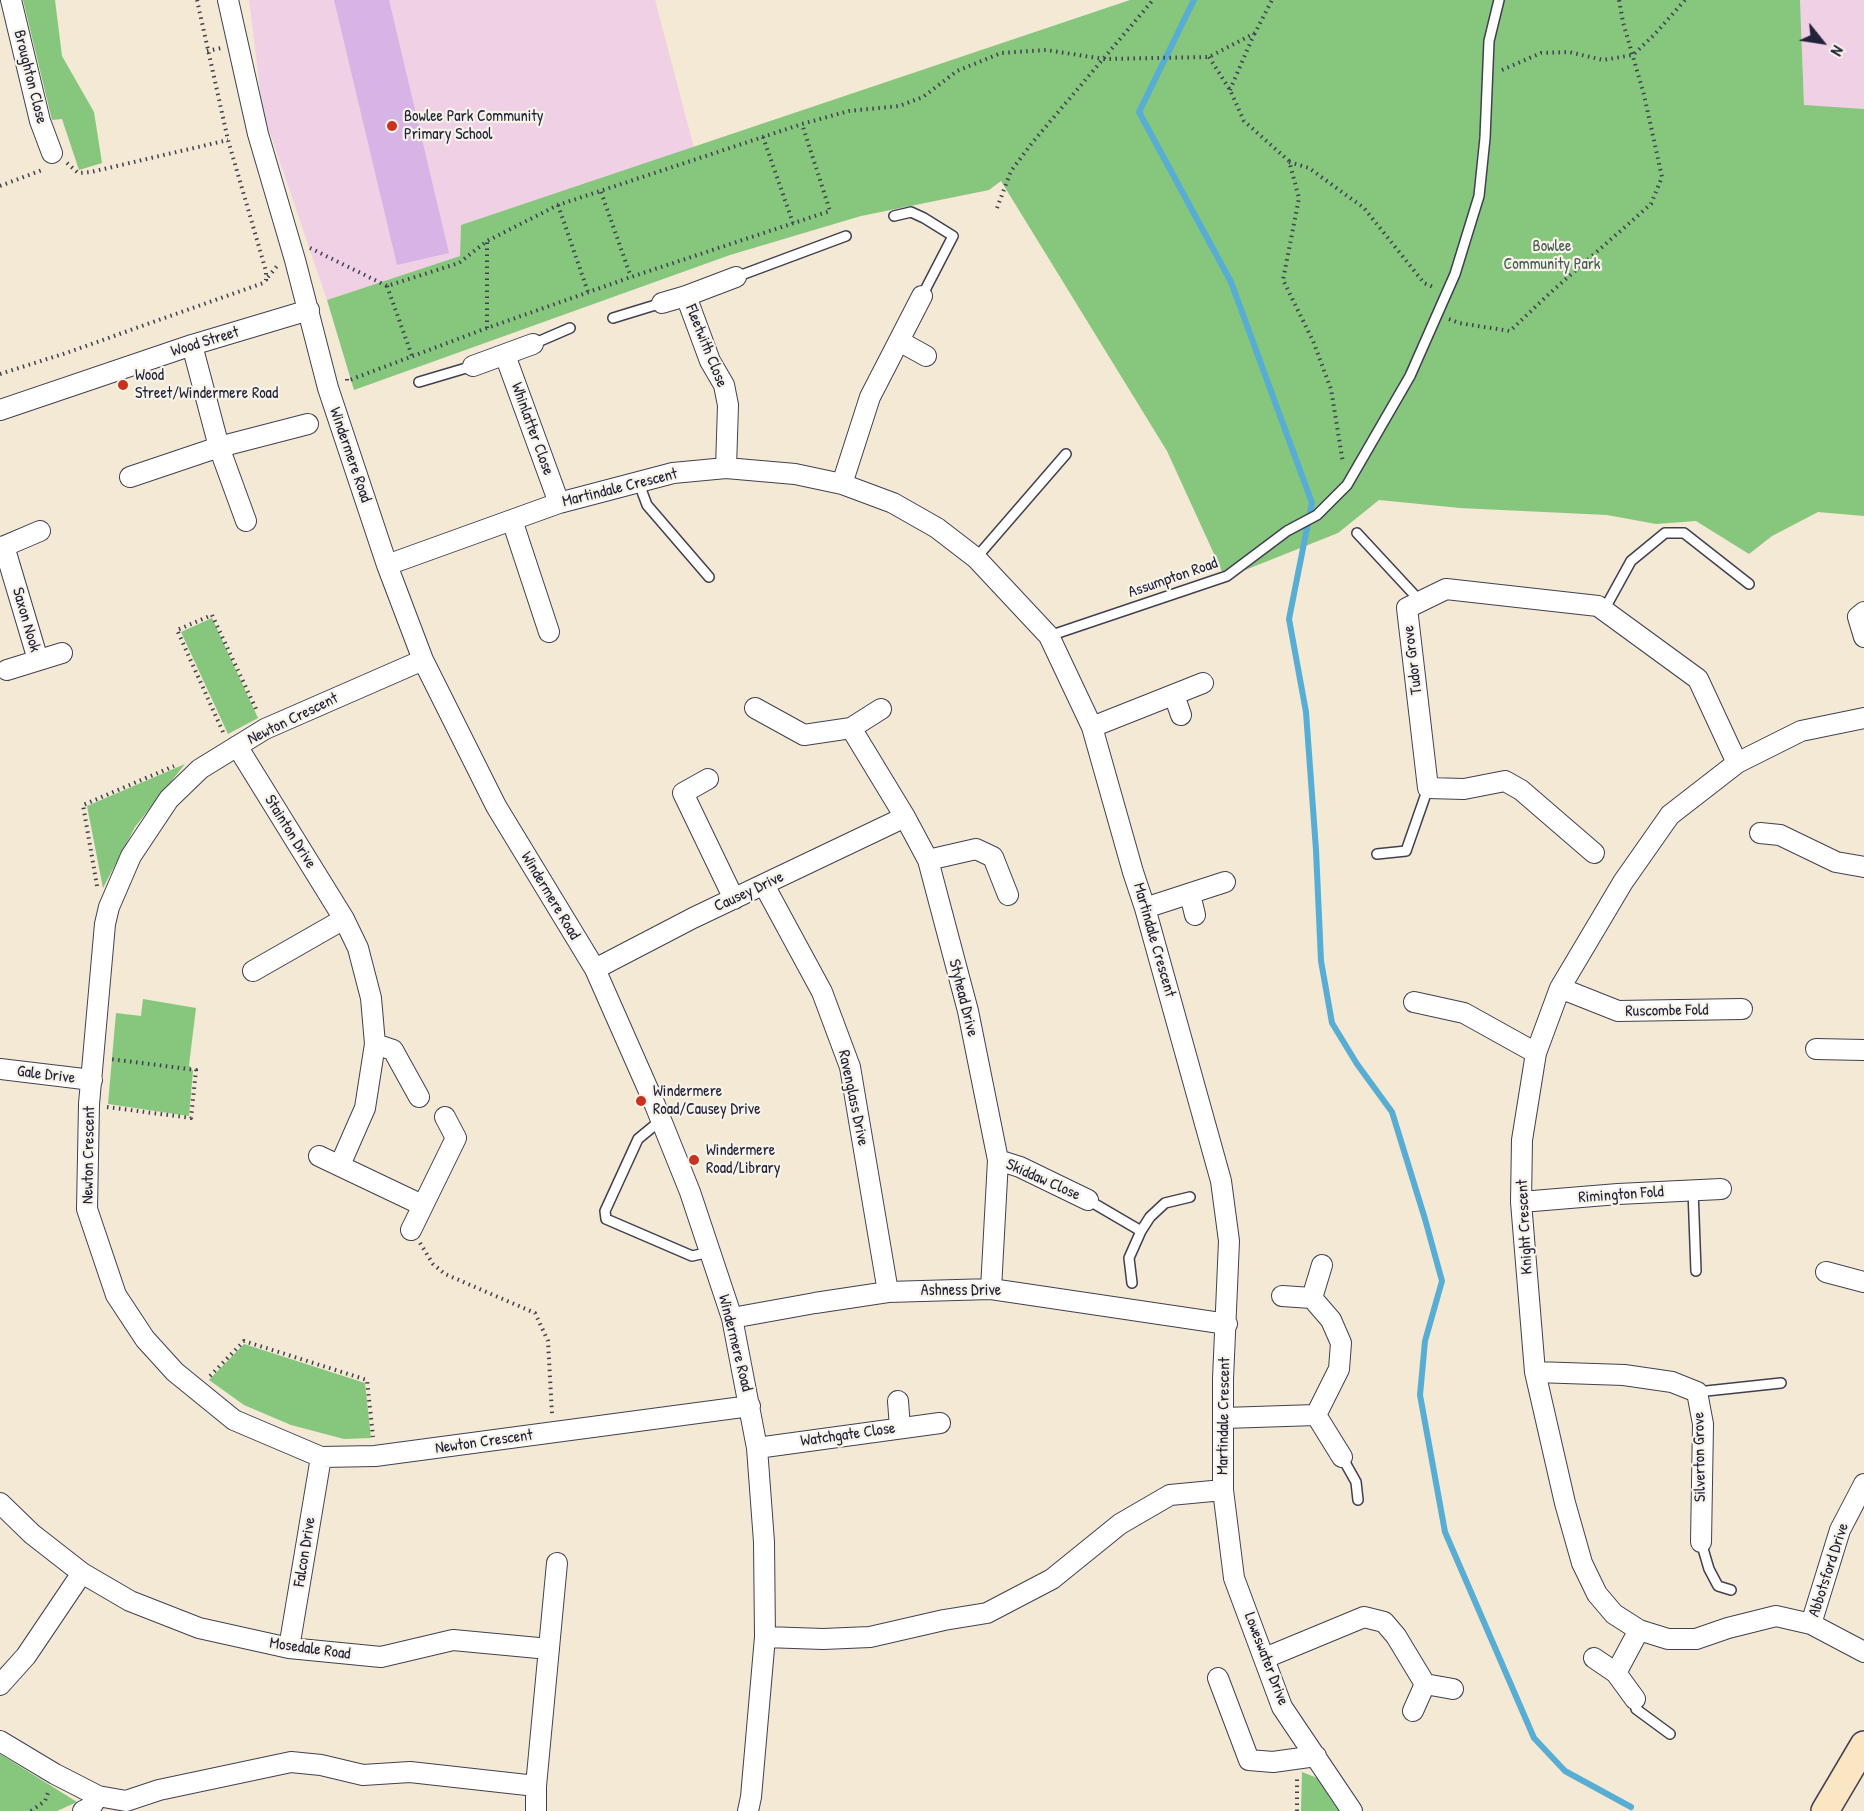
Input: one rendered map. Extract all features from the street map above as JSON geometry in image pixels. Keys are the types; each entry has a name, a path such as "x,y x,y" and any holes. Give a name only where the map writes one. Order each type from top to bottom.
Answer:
{"street":[{"name":"Broughton Close","path":"11,0 40,121 53,162"},
{"name":"Windermere Road","path":"228,0 258,134 309,310 328,388 387,565 423,660 496,806 595,969 690,1192 732,1318 757,1448 764,1542 765,1637 748,1811"},
{"name":"Fleetwith Close","path":"662,303 736,277"},
{"name":"Fleetwith Close","path":"686,296 710,361 724,385 728,405 726,468"},
{"path":"842,484 870,397 922,296"},
{"name":"Wood Street","path":"0,410 192,345 309,310"},
{"path":"899,341 926,356"},
{"path":"473,366 533,344"},
{"path":"192,345 219,447 246,521"},
{"name":"Whinlatter Close","path":"505,355 558,503"},
{"path":"130,477 219,447 308,424"},
{"name":"Martindale Crescent","path":"387,565 558,503 674,473 726,468 795,474 842,484 892,503 937,528 976,558 1049,636 1092,727 1133,872 1146,908 1221,1181 1229,1241 1223,1379 1223,1490 1170,1496 1120,1524 1052,1579 987,1613 870,1637 823,1639 765,1637"},
{"path":"512,520 549,632"},
{"name":"Saxon Nook","path":"38,660 2,547 40,531"},
{"name":"Tudor Grove","path":"1428,788 1407,608 1446,589 1598,606 1698,679 1737,763"},
{"path":"1864,612 1858,617 1864,637"},
{"name":"Saxon Nook","path":"7,670 62,653"},
{"name":"Newton Crescent","path":"423,660 265,729 200,769 169,799 131,856 109,908 105,924 89,1104 87,1209 116,1295 145,1340 175,1372 234,1420 321,1456 375,1456 750,1406"},
{"path":"1092,727 1203,683"},
{"path":"1174,695 1180,714"},
{"path":"755,708 804,735 851,728 881,709"},
{"name":"Knight Crescent","path":"1864,718 1801,731 1737,763 1670,815 1618,888 1560,988 1536,1053 1522,1140 1521,1202 1535,1372 1565,1503 1582,1563 1597,1594 1614,1614 1639,1630 1668,1639 1696,1639 1776,1616 1811,1624 1864,1652"},
{"name":"Styhead Drive","path":"851,728 928,860 968,1011 998,1160 991,1289"},
{"name":"Stainton Drive","path":"234,748 344,919 358,948 371,998 375,1044 365,1108 340,1165"},
{"path":"708,779 682,793 734,899"},
{"path":"1428,788 1464,789 1505,781 1521,790 1594,852"},
{"name":"Causey Drive","path":"595,969 693,918 905,817"},
{"path":"1760,833 1780,835 1836,862 1864,867"},
{"path":"928,860 976,849 993,857 1008,895"},
{"path":"1146,908 1224,882"},
{"name":"Ravenglass Drive","path":"764,885 822,992 850,1067 888,1292"},
{"path":"1190,894 1195,915"},
{"path":"254,971 344,919"},
{"name":"Ruscombe Fold","path":"1560,988 1618,1011 1742,1010"},
{"path":"1414,1002 1464,1013 1536,1053"},
{"path":"375,1044 393,1050 419,1097"},
{"path":"1816,1049 1864,1050"},
{"name":"Gale Drive","path":"0,1069 92,1080"},
{"path":"411,1230 456,1138 445,1117"},
{"path":"319,1156 422,1205"},
{"name":"Skiddaw Close","path":"998,1160 1020,1167 1088,1200"},
{"name":"Rimington Fold","path":"1521,1202 1721,1189"},
{"path":"1312,1298 1322,1265"},
{"path":"1826,1272 1864,1282"},
{"name":"Ashness Drive","path":"732,1318 888,1292 991,1289 1227,1324"},
{"path":"1282,1296 1312,1298 1331,1320 1341,1343 1339,1369 1316,1415"},
{"name":"Silverton Grove","path":"1535,1372 1624,1375 1672,1383 1697,1392 1703,1424 1701,1542"},
{"path":"898,1401 900,1428"},
{"path":"1224,1418 1316,1415"},
{"path":"1316,1415 1342,1457"},
{"name":"Watchgate Close","path":"757,1448 940,1424"},
{"name":"Falcon Drive","path":"289,1648 321,1456"},
{"name":"Abbotsford Drive","path":"1811,1624 1840,1530 1864,1484"},
{"name":"Loweswater Drive","path":"1223,1490 1234,1578 1282,1707 1307,1757 1352,1811"},
{"name":"Mosedale Road","path":"0,1503 32,1534 82,1573 130,1601 199,1628 289,1648 381,1657 453,1640 549,1649"},
{"path":"536,1811 536,1786 556,1563"},
{"path":"0,1685 26,1656 82,1573"},
{"path":"1264,1658 1364,1617 1384,1622 1396,1636 1425,1684 1453,1689"},
{"path":"1616,1672 1639,1630"},
{"path":"1594,1658 1616,1672 1635,1700"},
{"path":"1218,1678 1249,1760 1273,1762 1307,1757"},
{"path":"1413,1711 1425,1684"},
{"path":"0,1741 55,1774 98,1796 126,1801 159,1790 291,1762 321,1765 363,1775 410,1772 536,1786"},
{"path":"1825,1811 1864,1745"},
{"path":"83,1811 92,1807 98,1796"}],"lane":[{"name":"Assumpton Road","path":"1049,636 1227,576 1287,531 1317,515 1347,485 1410,376 1455,274 1479,196 1489,41 1499,0"},
{"path":"894,216 911,212 953,236 922,296"},
{"path":"736,277 846,236"},
{"path":"613,318 662,303"},
{"path":"533,344 570,328"},
{"path":"419,382 473,366"},
{"path":"976,558 1066,454"},
{"path":"638,481 647,505 709,577"},
{"path":"1357,532 1420,602"},
{"path":"1604,610 1631,561 1665,533 1684,533 1749,584"},
{"path":"1377,854 1406,851 1428,788"},
{"path":"661,1120 638,1139 605,1211 606,1219 692,1256 710,1252"},
{"path":"1693,1190 1696,1271"},
{"path":"1132,1283 1130,1258 1141,1231 1150,1217 1165,1203 1190,1197"},
{"path":"1088,1200 1141,1231"},
{"path":"1697,1392 1781,1383"},
{"path":"1342,1457 1356,1482 1358,1500"},
{"path":"1701,1542 1709,1569 1718,1586 1731,1590"},
{"path":"1635,1700 1636,1709 1670,1734"}],"path":[{"path":"0,374 66,353 266,280 266,271 228,140 197,0"},
{"path":"997,208 1011,171 1032,143 1153,0"},
{"path":"1230,90 1272,0"},
{"path":"1437,314 1459,324 1510,331 1651,204 1662,177 1644,95 1619,0"},
{"path":"1487,76 1541,53 1569,52 1603,60 1633,55 1685,0"},
{"path":"306,246 387,286 459,264 487,241 558,205 802,124 849,111 899,105 923,97 957,70 1001,53 1046,50 1104,59 1138,60 1209,57 1255,33"},
{"path":"1209,57 1230,90 1244,121 1289,161 1310,168 1364,208 1424,283 1446,294"},
{"path":"347,381 487,328 830,211 802,124"},
{"path":"763,137 793,223"},
{"path":"0,186 53,162 69,163 78,174 228,140"},
{"path":"1289,161 1299,198 1283,280 1313,341 1331,389 1347,485"},
{"path":"601,192 631,278"},
{"path":"558,205 588,293"},
{"path":"487,241 487,328"},
{"path":"387,286 412,356"},
{"path":"234,748 177,630 212,615 265,729"},
{"path":"109,908 99,902 83,804 193,758 200,769"},
{"path":"89,1104 191,1118 196,1070 94,1057"},
{"path":"411,1230 433,1264 445,1274 535,1313 548,1341 553,1432"},
{"path":"196,1390 244,1341 367,1380 375,1456"},
{"path":"1297,1811 1307,1757"},
{"path":"30,1811 45,1801 55,1774"}],"shaded area":[{"path":"249,0 655,0 694,148 461,225 460,256 327,300 263,112"},
{"path":"1800,0 1864,0 1864,109 1804,106"}],"green space":[{"path":"23,0 55,0 62,56 94,112 102,163 79,170 62,119 52,120"},
{"name":"Bowlee Community Park","path":"1130,0 1800,0 1804,105 1864,109 1864,516 1818,512 1772,536 1749,554 1696,521 1656,524 1607,515 1460,508 1379,500 1338,533 1225,578 1167,451 1001,181 989,190 861,216 730,255 354,390 327,300 460,256 461,225"},
{"path":"212,618 258,718 228,734 181,632"},
{"path":"185,764 135,827 103,888 87,806"},
{"path":"143,999 196,1008 189,1065 193,1071 189,1116 108,1104 116,1013 141,1016"},
{"path":"244,1344 365,1383 371,1438 344,1439 291,1425 244,1405 209,1380"},
{"path":"0,1754 77,1802 57,1811 0,1811"},
{"path":"1302,1772 1325,1781 1345,1811 1301,1811"}],"building":[{"name":"Bowlee Park Community Primary School","path":"334,0 389,0 449,253 397,265"}],"waterway":[{"path":"1194,0 1139,112 1231,282 1312,503 1289,619 1306,712 1321,961 1332,1023 1357,1064 1392,1112 1442,1281 1425,1341 1420,1395 1445,1532 1534,1738 1565,1771 1631,1807"}],"place":[{"name":"Bowlee Park Community Primary School","path":"392,126"},
{"name":"Wood Street/Windermere Road","path":"123,385"},
{"name":"Windermere Road/Causey Drive","path":"641,1101"},
{"name":"Windermere Road/Library","path":"694,1160"}]}
